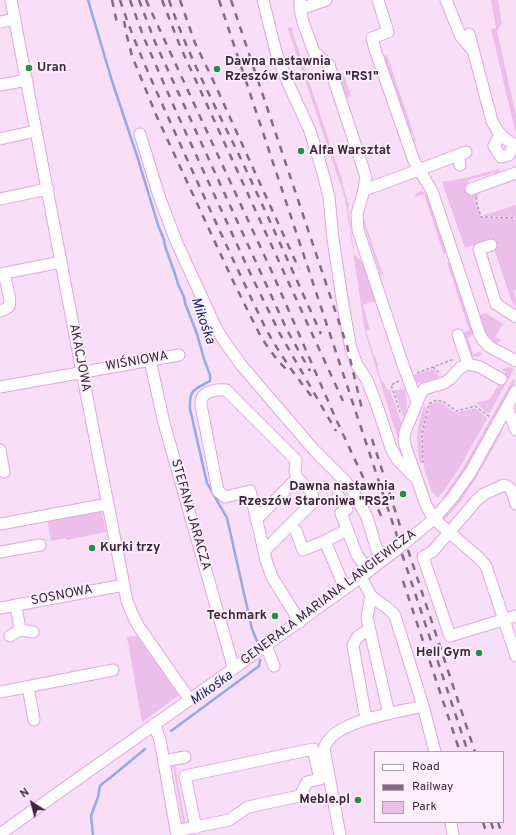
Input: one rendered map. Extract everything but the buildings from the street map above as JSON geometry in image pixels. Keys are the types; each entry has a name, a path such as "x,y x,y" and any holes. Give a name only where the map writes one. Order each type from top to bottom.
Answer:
{"street":[{"name":"AKACJOWA","path":"11,0 127,601 134,618 190,700"},
{"path":"263,0 276,52 288,83 310,131 322,166 329,197 333,239 351,349 357,365 367,380 391,448 397,460 416,478"},
{"path":"326,0 300,5 303,22 314,52 329,65 366,177 357,214 358,230 417,402"},
{"path":"378,0 388,32 372,38 377,56 414,161 432,191 480,335 490,347 516,361"},
{"path":"446,0 461,37 473,51"},
{"path":"0,22 15,19"},
{"path":"469,34 492,121 502,137 515,145 509,155 501,157 494,146 500,134"},
{"path":"0,85 27,80"},
{"path":"0,139 36,131"},
{"path":"140,134 159,196 176,241 215,326 242,366 314,450 346,482 354,493 367,517 382,561"},
{"path":"364,190 434,164 462,158"},
{"path":"475,192 516,173"},
{"path":"0,199 48,189"},
{"path":"491,245 479,249 496,304 516,317"},
{"path":"0,311 5,310 9,306 10,302 2,273 61,262"},
{"path":"458,335 468,364"},
{"name":"WIŚNIOWA","path":"0,387 179,355"},
{"name":"STEFANA JARACZA","path":"150,360 164,423 233,669"},
{"path":"501,379 480,367 468,364 460,368 444,383 424,389 417,402 405,432 404,439 426,505 434,519 486,566 516,656"},
{"path":"264,551 314,501 310,491 297,478 295,471 296,460 226,390 220,389 209,392 202,396 201,405 218,491 225,497 250,491 266,560 272,577 300,622"},
{"name":"GENERAŁA MARIANA LANGIEWICZA","path":"0,834 300,622 382,561 434,519 453,497 470,473 516,391"},
{"path":"507,407 516,430"},
{"path":"0,450 4,472"},
{"path":"256,520 297,478"},
{"path":"516,504 510,488 504,485 484,494 477,500 434,551 423,557 450,636 516,616"},
{"path":"338,496 347,509 341,513 365,574 371,596 367,618 389,714"},
{"path":"0,524 108,504"},
{"path":"296,531 303,550 347,530"},
{"path":"325,541 345,589"},
{"path":"0,552 40,545"},
{"name":"SOSNOWA","path":"0,608 124,585"},
{"path":"371,596 391,611 395,616 423,706 435,751"},
{"path":"16,605 20,630"},
{"path":"10,636 20,630 33,632"},
{"path":"366,719 353,646 355,640 361,634 369,630"},
{"path":"266,645 274,666"},
{"path":"0,692 113,670"},
{"path":"28,687 34,720"},
{"path":"340,835 324,749 328,740 336,732 352,724 366,719 423,706"},
{"path":"154,724 160,740 176,833 229,820 248,807 300,796 307,782 320,779 313,749 185,776 196,828"},
{"path":"164,761 185,757"},
{"path":"451,823 453,835"}],"path":[{"path":"475,192 482,217 516,218"},
{"path":"433,367 443,376"},
{"path":"422,463 423,427 429,404 432,401 440,400 456,411 475,406 490,418"}],"green space":[{"path":"491,0 498,0 502,23 497,31 516,115 516,134 491,29 496,28"},
{"path":"289,27 292,27 292,31 343,183 349,205 348,208 354,254 366,266 385,323 382,323 375,301 363,305 370,330 366,331 375,356 377,367 382,382 384,382 387,390 390,390 403,428 403,456 365,332 345,198 288,29"},
{"path":"387,55 416,141 415,142 412,132 410,133 384,56"},
{"path":"343,73 351,96 347,98 339,76"},
{"path":"499,169 500,172 468,180 472,193 483,189 475,200 481,218 516,219 516,290 514,291 516,308 512,302 491,240 465,248 442,182 465,178"},
{"path":"422,191 428,195 446,251 444,255 424,194 415,197 416,193"},
{"path":"516,205 516,217 482,216"},
{"path":"364,220 383,275 380,274 364,225"},
{"path":"447,262 451,264 475,331 468,338 473,354 480,352 482,353 480,356 475,357 470,355 463,332 469,330"},
{"path":"486,313 503,324 495,337 501,340 497,343 492,343 487,340 479,315"},
{"path":"509,367 514,369 489,414 476,403 490,399 506,372 502,370"},
{"path":"433,369 440,377 419,383 416,382 414,375"},
{"path":"513,379 515,381 467,468 446,497 442,499 464,466"},
{"path":"405,389 407,404 404,418 394,390"},
{"path":"438,402 456,413 475,408 487,419 460,467 439,497 437,497 432,492 424,469 423,433 430,406 431,404"},
{"path":"424,406 427,409 421,434 422,463 420,464 418,457 418,435"},
{"path":"501,429 503,430 476,478 452,512 442,522 442,518 458,500"},
{"path":"101,507 106,532 67,540 66,538 51,541 47,518"},
{"path":"137,636 179,695 142,722 127,637"},
{"path":"175,765 185,822 188,825 183,824 173,766"}],"waterway":[{"name":"Mikośka","path":"88,0 158,225 210,375 210,381 196,389 190,397 190,409 207,483 227,518 252,629 257,641"},
{"name":"Mikośka","path":"171,731 259,666 260,660"},
{"name":"Mikośka","path":"93,835 91,816 98,797 100,786 145,749"}],"railway":[{"path":"112,0 117,23"},
{"path":"120,0 151,79 265,327 287,363 312,397"},
{"path":"130,0 144,38 175,109 251,275 280,334 336,431"},
{"path":"139,0 155,42 287,330 310,371"},
{"path":"146,0 272,272 335,417 384,522"},
{"path":"162,0 180,46 343,401"},
{"path":"169,0 192,59 239,155 321,334"},
{"path":"180,0 195,43 299,269"},
{"path":"219,0 398,539"},
{"path":"231,0 347,346 362,409"},
{"path":"124,21 132,56 157,117 234,283 265,343 286,369"},
{"path":"372,439 403,535"},
{"path":"408,550 475,751"},
{"path":"402,554 468,751"},
{"path":"403,581 460,751"},
{"path":"483,823 487,835"},
{"path":"491,823 495,835"},
{"path":"498,823 502,835"}],"place":[{"name":"Uran","path":"29,68"},
{"name":"Dawna nastawnia Rzeszów Staroniwa \"RS1\"","path":"217,69"},
{"name":"Alfa Warsztat","path":"301,151"},
{"name":"Dawna nastawnia Rzeszów Staroniwa \"RS2\"","path":"403,494"},
{"name":"Kurki trzy","path":"92,548"},
{"name":"Techmark","path":"275,616"},
{"name":"Hell Gym","path":"479,653"},
{"name":"Meble.pl","path":"358,800"}]}
